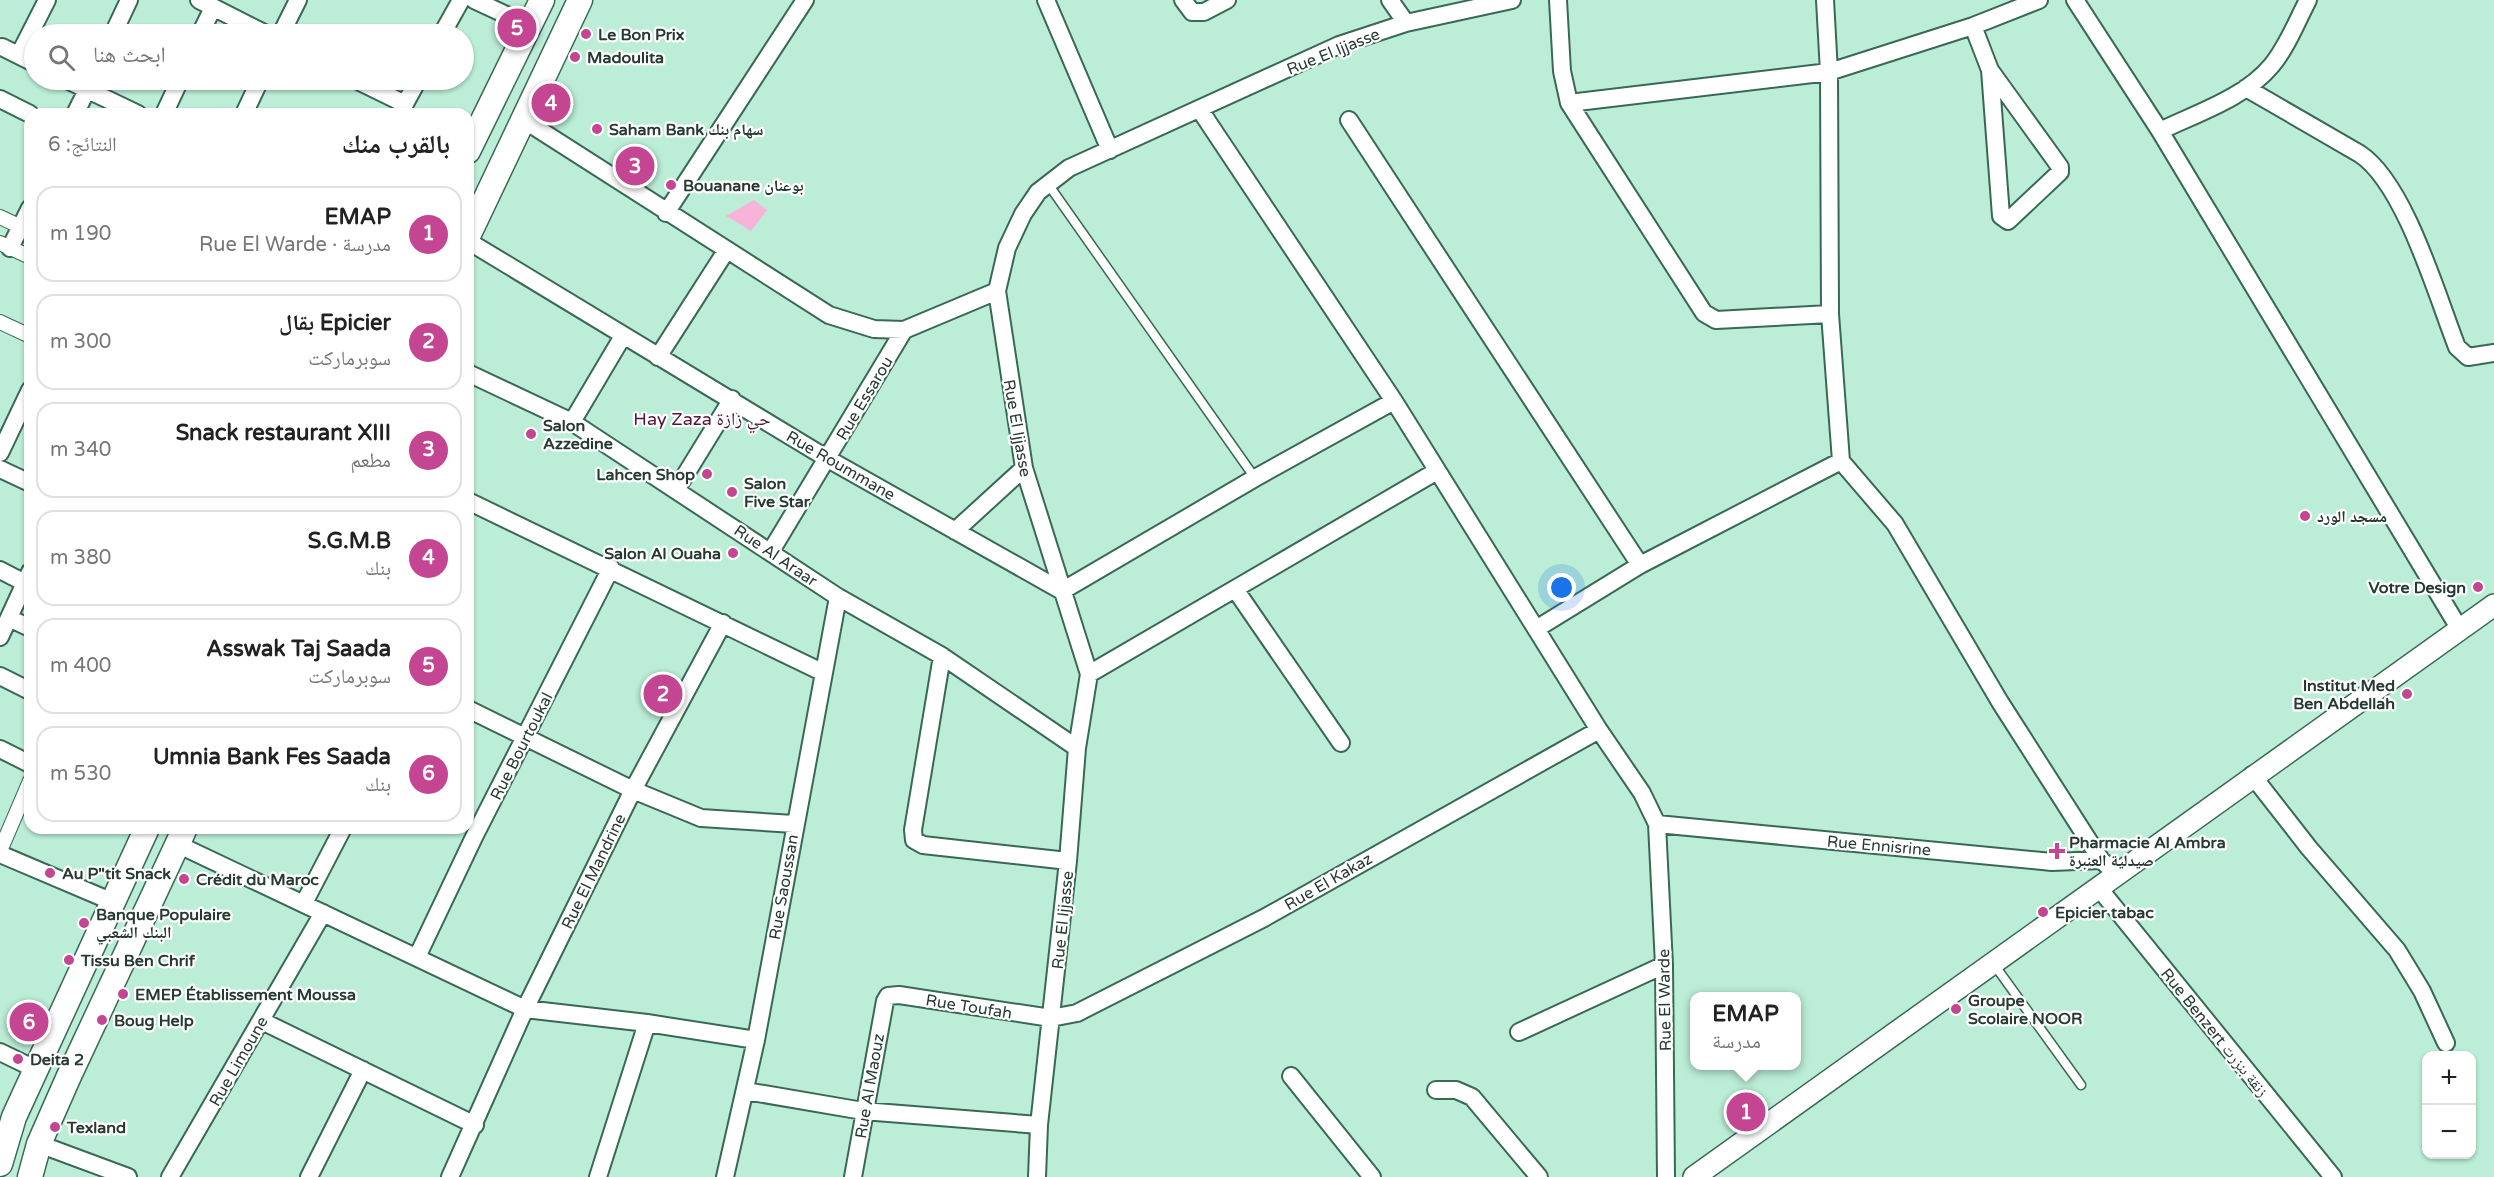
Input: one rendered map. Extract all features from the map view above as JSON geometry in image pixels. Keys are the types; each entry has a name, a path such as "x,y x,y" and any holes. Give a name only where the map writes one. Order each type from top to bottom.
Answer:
{"main road":[{"path":"474,139 542,0"},
{"path":"474,226 580,0"},
{"path":"0,1164 14,1117 144,834"},
{"path":"30,1177 39,1144 181,836"}],"street":[{"path":"34,24 46,0"},
{"path":"118,24 129,0"},
{"path":"286,24 298,0"},
{"path":"447,24 460,0"},
{"path":"474,0 530,26"},
{"path":"666,213 805,0"},
{"path":"1046,0 1110,150"},
{"path":"1184,0 1192,12 1204,12 1227,0"},
{"path":"1390,0 1406,23"},
{"name":"Rue El Ijjasse","path":"1037,1177 1039,1125 1068,861 1077,748 1089,674 1024,468 997,291 1006,248 1017,224 1047,183 1069,168 1339,45 1406,23 1512,0"},
{"path":"1558,0 1562,70 1569,103 1704,313 1716,320 1830,314"},
{"path":"1825,0 1829,72 1830,314 1841,461 1894,524 2000,702 2109,867"},
{"path":"1569,103 1829,72 1973,26 2039,0"},
{"path":"2075,0 2160,131 2459,628"},
{"path":"2160,131 2246,88 2277,58 2308,0"},
{"path":"202,24 206,4 246,24"},
{"path":"1973,26 1989,70 2001,216 2008,221 2060,172 2060,167 1989,70"},
{"path":"19,55 24,45"},
{"path":"2,47 24,58"},
{"path":"2246,88 2361,154 2381,172 2404,213 2457,347 2463,355 2470,357 2494,353"},
{"path":"78,108 87,90"},
{"path":"97,90 128,108"},
{"path":"167,108 175,90"},
{"path":"247,108 255,90"},
{"path":"372,90 400,108"},
{"path":"403,108 412,90"},
{"path":"0,99 24,111"},
{"path":"1200,110 1394,401 1599,730 1642,793 1657,824"},
{"path":"524,120 666,213 829,315 874,329 904,330 997,291"},
{"path":"1349,120 1640,565"},
{"path":"0,217 21,227"},
{"path":"24,221 5,246 24,254"},
{"name":"Rue Roummane","path":"474,243 623,336 732,399 828,459 1062,591"},
{"path":"658,357 726,250"},
{"path":"0,322 24,333"},
{"name":"Rue Essarou","path":"771,551 904,330"},
{"path":"572,422 623,336"},
{"name":"Rue Al Araar","path":"474,376 572,422 838,597 942,656 1077,748"},
{"path":"676,490 732,399"},
{"path":"1062,591 1255,478 1394,401"},
{"path":"0,453 24,408"},
{"path":"1536,629 1640,565 1841,461"},
{"path":"956,531 1024,468"},
{"path":"0,469 24,480"},
{"path":"1089,674 1437,471"},
{"path":"474,504 611,568 824,673"},
{"name":"Rue Bourtoukal","path":"474,824 525,738 611,568"},
{"path":"0,570 24,576"},
{"path":"0,637 24,586"},
{"path":"1234,589 1341,743"},
{"name":"Rue Saoussan","path":"725,1177 756,1040 794,824 838,597"},
{"path":"1694,1177 2098,887 2109,867 2252,775 2494,605"},
{"path":"9,618 24,625"},
{"name":"Rue El Mandrine","path":"450,1177 525,1009 633,790 723,624"},
{"path":"942,656 913,830 914,840 923,845 1068,861"},
{"path":"0,676 24,688"},
{"path":"474,712 633,790 701,818 794,824"},
{"name":"Rue El Kakaz","path":"1051,1018 1077,1013 1264,918 1599,730"},
{"path":"0,749 24,761"},
{"path":"2252,775 2309,848 2397,950 2422,992 2446,1043"},
{"path":"24,795 0,853 113,902"},
{"name":"Rue Ennisrine","path":"1657,824 2109,867"},
{"name":"Rue El Warde","path":"1657,824 1664,965 1666,1177"},
{"path":"304,903 340,834"},
{"name":"Rue Bourtoukal","path":"417,957 468,834"},
{"path":"181,836 323,913 525,1009 647,1023 756,1040"},
{"name":"Rue Benzert زنقة بنزرت","path":"2098,887 2333,1177"},
{"name":"Rue Limoune","path":"170,1177 323,913"},
{"path":"1519,1032 1664,965"},
{"name":"Rue Toufah","path":"888,996 899,995 1051,1018"},
{"name":"Rue Al Maouz","path":"854,1177 863,1112 884,1006 888,996"},
{"path":"261,1021 475,1125"},
{"path":"598,1177 647,1023"},
{"path":"0,1052 35,1069"},
{"path":"309,1177 363,1070"},
{"path":"1291,1076 1372,1177"},
{"path":"1436,1090 1456,1090 1472,1097 1539,1177"},
{"path":"746,1091 863,1112 1039,1125"},
{"path":"39,1144 128,1177"}],"lane":[{"path":"1047,183 1255,478"},
{"path":"1992,963 2081,1085"}],"shaded area":[{"path":"754,200 767,210 751,231 726,216"}],"place":[{"name":"Asswak Taj Saada","path":"517,28"},
{"name":"Le Bon Prix","path":"586,34"},
{"name":"Madoulita","path":"575,57"},
{"name":"S.G.M.B","path":"551,103"},
{"name":"Saham Bank سهام بنك","path":"597,129"},
{"name":"Snack restaurant XIII","path":"635,166"},
{"name":"Bouanane بوعنان","path":"671,185"},
{"name":"Salon Azzedine","path":"531,434"},
{"name":"Lahcen Shop","path":"707,474"},
{"name":"Salon Five Star","path":"732,492"},
{"name":"مسجد الورد","path":"2305,516"},
{"name":"Salon Al Ouaha","path":"733,553"},
{"name":"Votre Design","path":"2478,587"},
{"name":"Epicier بقال","path":"663,694"},
{"name":"Institut Med Ben Abdellah","path":"2407,694"},
{"name":"Pharmacie Al Ambra صيدلية العنبرة","path":"2057,851"},
{"name":"Au P\"tit Snack","path":"50,873"},
{"name":"Crédit du Maroc","path":"184,879"},
{"name":"Epicier tabac","path":"2043,912"},
{"name":"Banque Populaire البنك الشعبي","path":"84,923"},
{"name":"Tissu Ben Chrif","path":"69,960"},
{"name":"EMEP Établissement Moussa","path":"123,994"},
{"name":"Groupe Scolaire NOOR","path":"1956,1009"},
{"name":"Boug Help","path":"102,1020"},
{"name":"Umnia Bank Fes Saada","path":"29,1022"},
{"name":"Deita 2","path":"18,1059"},
{"name":"EMAP","path":"1746,1112"},
{"name":"Texland","path":"55,1127"}],"district":[{"name":"Hay Zaza حي زازة","path":"702,419"}]}
